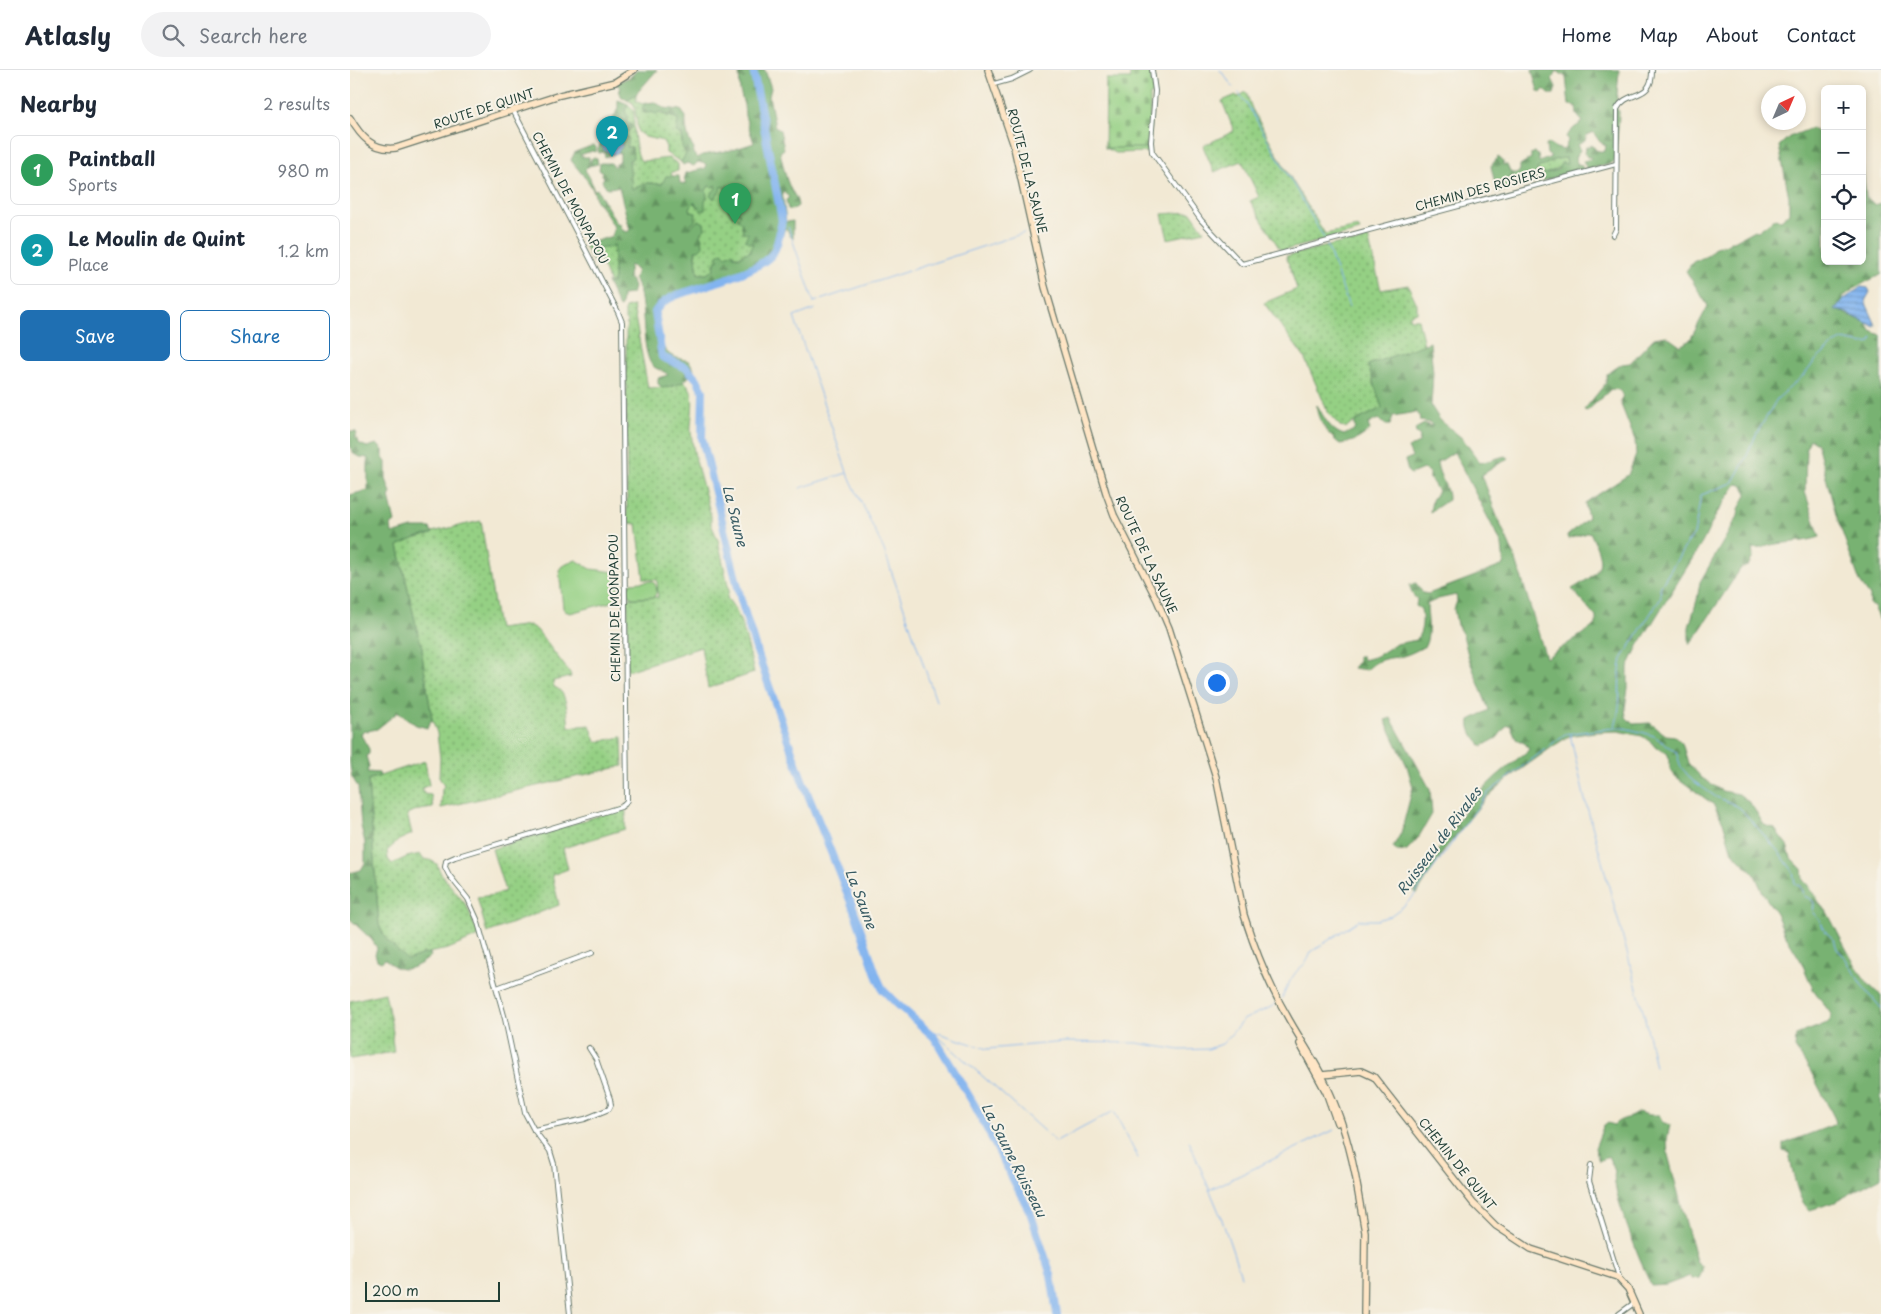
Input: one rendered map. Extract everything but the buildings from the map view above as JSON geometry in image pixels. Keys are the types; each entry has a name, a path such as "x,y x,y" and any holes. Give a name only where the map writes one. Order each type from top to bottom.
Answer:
{"street":[{"name":"ROUTE DE QUINT","path":"350,118 362,137 369,143 378,147 392,148 573,91 615,82 634,70"},
{"name":"ROUTE DE LA SAUNE","path":"988,70 1012,143 1045,287 1103,484 1114,515 1169,628 1216,778 1247,923 1263,967 1296,1038 1322,1079 1343,1127 1355,1169 1365,1232 1364,1314"},
{"path":"994,84 1012,79 1030,70"},
{"name":"CHEMIN DES ROSIERS","path":"1152,70 1155,91 1152,152 1201,220 1223,242 1240,264 1616,164"},
{"path":"1613,235 1616,229 1617,109 1621,103 1649,88 1652,81 1652,70"},
{"name":"CHEMIN DE MONPAPOU","path":"513,110 592,260 622,322 627,800 621,807 455,856 446,861 445,867 468,899 478,920 505,1019 520,1097 525,1113 534,1130 550,1151 554,1164 570,1314"},
{"path":"497,988 592,953"},
{"path":"534,1130 585,1119 609,1109 611,1104 610,1098 589,1048"},
{"name":"CHEMIN DE QUINT","path":"1322,1079 1336,1074 1361,1072 1378,1080 1473,1203 1506,1233 1539,1252 1598,1270 1619,1279"},
{"path":"1591,1165 1589,1181 1619,1279 1628,1289 1639,1314"},
{"path":"1619,1314 1634,1303"}],"green space":[{"path":"637,70 657,70 636,94 627,100 619,92 621,87 617,85 618,82 630,77"},
{"path":"739,70 765,70 771,88 769,96 775,127 780,130 784,149 780,152 784,170 788,184 798,203 798,206 792,210 788,209 786,200 789,197 782,191 786,222 793,221 793,238 785,228 770,259 760,267 670,301 659,309 659,332 664,349 672,356 689,361 694,369 681,383 662,388 658,384 658,378 668,375 652,365 647,353 641,296 634,279 637,270 630,265 628,276 634,287 632,294 622,295 621,307 619,308 607,282 612,283 614,279 614,244 611,247 596,248 600,258 593,262 584,245 612,236 614,227 600,204 596,201 590,184 571,160 575,152 594,145 596,147 596,152 592,151 580,155 589,157 589,162 594,157 597,159 598,164 589,166 585,170 594,190 597,189 616,222 621,225 622,230 627,232 630,230 619,187 607,188 602,181 604,177 601,174 603,172 599,170 600,163 611,163 614,167 620,160 620,153 617,154 622,146 619,135 607,152 613,154 605,157 604,152 599,153 598,150 601,142 598,138 600,131 608,130 618,108 618,100 628,104 625,110 626,122 632,125 629,131 623,131 623,134 629,139 627,147 632,147 633,158 629,160 632,189 647,183 662,184 666,176 679,176 680,183 683,184 686,183 684,180 686,173 706,168 706,164 698,162 694,166 687,163 683,165 681,162 686,154 682,147 682,135 676,132 678,119 660,112 656,114 652,112 644,113 642,108 646,103 655,102 664,108 681,110 686,117 687,134 694,149 693,154 698,158 702,155 732,150 754,143 745,116 740,91","holes":["716,185 716,188 710,195 714,199 721,187 724,186 725,192 731,199 728,211 733,217 738,212 740,214 738,219 741,222 743,232 748,233 745,240 753,243 750,252 744,253 741,257 733,256 735,254 733,253 726,256 722,252 717,256 720,259 716,260 714,269 707,274 698,274 695,250 699,250 703,246 701,233 705,229 704,223 699,220 692,227 689,226 695,221 696,213 691,212 690,208 694,202 701,211 705,210 706,190 709,186 714,187"]},
{"path":"1130,70 1151,70 1152,80 1150,83 1153,83 1153,94 1150,95 1150,130 1147,148 1105,148 1106,79 1130,79"},
{"path":"1532,70 1619,70 1616,108 1619,111 1619,117 1615,161 1607,165 1587,169 1583,161 1591,159 1591,157 1587,157 1585,153 1586,147 1592,145 1596,150 1602,152 1605,151 1606,145 1600,142 1593,132 1586,136 1585,141 1577,145 1580,150 1575,158 1583,170 1497,193 1491,166 1498,157 1503,161 1503,165 1507,165 1510,172 1517,174 1520,170 1520,165 1531,158 1531,154 1535,152 1538,155 1539,162 1551,157 1547,154 1546,146 1548,143 1564,150 1568,141 1566,136 1583,122 1577,115 1576,106 1569,105 1566,77 1557,71 1552,79 1556,87 1554,94 1549,94 1544,89 1541,93 1538,91","holes":["1566,158 1567,164 1561,163 1558,170 1544,174 1537,170 1556,159"]},
{"path":"1246,92 1252,109 1325,234 1358,227 1360,231 1281,251 1250,201 1259,197 1242,161 1214,172 1203,146 1234,131 1222,101 1236,95 1238,97"},
{"path":"636,94 636,101 642,104 646,103 642,108 678,119 686,154 681,162 666,153 663,141 645,137 638,132 635,108 633,103 627,100"},
{"path":"628,104 634,111 635,142 640,160 669,158 678,164 678,171 671,172 672,177 662,184 647,183 632,190 629,168 632,147 627,147 623,130 629,131 625,110"},
{"path":"1812,128 1818,133 1821,140 1821,265 1866,265 1866,197 1875,205 1881,203 1881,275 1861,284 1848,293 1835,309 1867,323 1871,331 1881,335 1881,622 1874,607 1870,605 1870,596 1860,582 1836,515 1817,443 1810,439 1806,448 1805,492 1820,537 1752,548 1753,557 1748,566 1741,568 1690,645 1689,627 1700,582 1738,516 1739,509 1747,493 1742,485 1737,484 1717,513 1702,543 1638,646 1628,667 1628,688 1625,708 1626,717 1633,724 1650,723 1666,735 1675,736 1682,743 1688,763 1702,778 1722,791 1739,794 1751,804 1764,825 1774,828 1787,845 1791,858 1802,869 1803,880 1813,891 1821,906 1826,910 1858,969 1873,989 1881,995 1881,1177 1835,1202 1810,1210 1798,1192 1789,1153 1783,1151 1783,1144 1836,1124 1810,1070 1795,1048 1796,1035 1830,1022 1831,1014 1813,989 1801,961 1785,935 1776,913 1764,895 1754,873 1731,849 1723,822 1714,805 1675,776 1670,769 1670,760 1667,753 1655,747 1642,736 1618,731 1569,736 1509,778 1486,798 1444,850 1417,894 1414,892 1466,809 1487,785 1529,750 1526,744 1516,739 1510,725 1507,725 1497,738 1482,746 1473,734 1470,720 1489,710 1469,659 1463,635 1457,625 1454,609 1457,601 1456,595 1438,599 1427,604 1428,631 1425,646 1406,655 1380,661 1367,670 1353,668 1358,662 1358,656 1362,656 1363,660 1377,656 1396,644 1416,640 1421,629 1422,613 1421,609 1416,606 1417,599 1412,593 1410,585 1416,583 1423,593 1428,594 1504,565 1502,545 1454,452 1437,462 1447,491 1448,500 1430,512 1432,500 1438,491 1429,477 1429,472 1423,469 1411,474 1408,472 1405,460 1412,457 1408,448 1419,443 1420,436 1416,433 1415,429 1424,424 1433,426 1431,423 1420,421 1419,415 1416,412 1393,416 1390,425 1386,425 1378,419 1368,424 1370,430 1363,436 1340,444 1331,436 1320,421 1317,410 1317,405 1328,423 1339,433 1344,435 1356,429 1354,425 1356,421 1382,408 1368,365 1430,342 1433,373 1431,406 1440,420 1463,439 1480,463 1505,456 1509,459 1482,475 1516,560 1546,658 1596,625 1596,617 1572,589 1591,577 1599,566 1600,560 1595,543 1590,532 1568,539 1567,536 1588,518 1585,503 1628,475 1636,455 1635,440 1620,402 1623,395 1619,390 1611,389 1587,411 1584,410 1606,383 1607,374 1622,364 1630,363 1654,338 1666,336 1680,346 1690,340 1708,306 1686,271 1693,262 1709,255 1715,247 1728,244 1730,241 1734,241 1754,230 1758,231 1774,219 1781,220 1789,213 1789,197 1779,146 1789,137"},
{"path":"1105,148 1147,148 1148,152 1115,153"},
{"path":"1566,158 1567,165 1544,174 1537,170 1556,159"},
{"path":"717,184 716,188 724,186 725,192 740,214 753,245 748,253 741,256 724,258 714,264 714,269 707,274 698,274 697,244 705,229 704,223 699,220 692,228 689,226 695,221 690,208 693,202 698,206 705,201 706,190 709,186"},
{"path":"1191,212 1204,231 1168,239 1162,214"},
{"path":"1368,237 1381,290 1408,285 1417,304 1417,312 1409,315 1410,319 1418,319 1424,345 1368,365 1382,408 1346,428 1340,426 1329,414 1304,357 1264,303 1297,289 1286,256 1345,242 1355,243"},
{"path":"614,244 614,279 612,283 609,281 595,248 611,247"},
{"path":"633,306 648,388 672,387 683,381 691,391 693,404 691,432 694,453 711,516 711,524 718,540 729,590 727,598 738,615 754,673 708,688 701,647 627,671 628,599 658,597 657,580 644,579 637,524 629,523 627,520 627,322 625,320 625,308"},
{"path":"350,430 352,432 355,431 357,434 355,437 360,444 367,447 377,444 383,450 383,458 386,462 386,479 391,493 389,497 395,522 391,525 392,534 412,528 430,528 432,534 416,538 398,546 422,644 432,719 427,728 416,725 398,712 377,729 362,732 361,735 369,749 369,754 366,756 369,766 367,772 379,773 380,776 368,780 379,925 385,938 407,960 423,954 430,953 431,956 420,964 407,969 393,966 385,959 381,962 377,960 375,954 377,948 372,940 350,919 350,873 361,870 365,863 365,843 361,826 358,787 352,777 350,763 350,495 368,490 368,458 358,456 352,451"},
{"path":"481,521 498,629 529,625 537,630 570,673 571,677 553,681 554,687 559,689 564,698 569,727 590,725 596,742 622,737 623,766 441,808 442,789 444,786 439,777 440,758 437,733 432,719 422,644 419,639 398,545 432,534 432,532"},
{"path":"576,560 591,569 615,572 618,594 615,601 570,613 565,611 563,608 559,570 562,566"},
{"path":"653,581 656,589 654,597 630,597 628,588 631,583"},
{"path":"1391,718 1430,789 1432,814 1418,838 1407,850 1398,851 1393,847 1401,833 1413,787 1407,766 1385,720"},
{"path":"425,761 429,785 422,788 424,794 431,795 433,808 413,811 407,814 412,834 399,840 387,851 388,859 392,864 407,857 420,854 423,859 437,864 441,874 467,906 479,936 448,949 423,954 407,961 385,938 379,925 368,780"},
{"path":"623,808 626,811 625,829 563,848 568,869 552,875 559,905 487,933 477,897 494,895 505,891 492,849"},
{"path":"385,993 393,1032 394,1052 350,1059 350,1001"},
{"path":"1638,1112 1659,1115 1662,1122 1670,1125 1667,1139 1668,1155 1696,1261 1702,1266 1699,1278 1692,1279 1690,1276 1666,1285 1651,1286 1622,1210 1614,1180 1615,1171 1608,1156 1599,1161 1595,1148 1603,1127 1608,1123 1614,1125"}],"water":[{"path":"614,132 619,135 622,146 617,154 604,150 602,146"},
{"path":"1861,287 1868,288 1870,292 1865,301 1876,325 1875,327 1845,312 1835,310 1843,300"}],"waterway":[{"name":"La Saune","path":"753,70 782,220 777,245 773,253 758,265 733,276 677,295 661,304 655,312 662,357 687,368 697,379 703,391 702,438 741,600 801,777 854,910 877,977 883,990 934,1037 975,1106 1030,1212 1051,1275 1057,1314"},
{"path":"1220,70 1233,87"},
{"path":"1239,93 1324,238"},
{"name":"La Saune","path":"782,222 785,225"},
{"path":"788,227 814,302"},
{"path":"814,302 1024,233"},
{"path":"1327,245 1349,307"},
{"path":"815,309 794,317 847,472 884,550 936,701"},
{"path":"1614,728 1619,711 1620,667 1622,659 1661,597 1660,588 1662,584 1694,535 1701,495 1732,483 1757,433 1777,399 1805,374 1814,362 1834,344 1842,340 1864,344 1870,343 1873,338"},
{"path":"800,488 847,473"},
{"name":"Ruisseau de Rivales","path":"1282,998 1292,978 1306,962 1311,952 1359,920 1377,920 1390,916 1405,905 1488,793 1565,734 1624,728 1654,736 1676,752 1681,767 1692,780 1716,797 1740,808 1793,871 1795,883 1800,886 1804,896 1811,899 1814,903 1813,913 1826,932 1834,939 1837,949 1844,956 1861,984 1881,1008"},
{"path":"1570,734 1584,796 1644,1014 1655,1067"},
{"name":"Ruisseau de Rivales","path":"923,1028 987,1049 1065,1042 1137,1043 1180,1050 1208,1049 1222,1044 1243,1020 1276,1003"},
{"path":"941,1039 1056,1142 1114,1111 1138,1158"},
{"path":"1209,1190 1334,1130"},
{"path":"1189,1141 1221,1217 1241,1276"}],"place":[{"name":"Le Moulin de Quint","path":"612,157"},
{"name":"Paintball","path":"735,224"}],"water label":[{"name":"La Saune Ruisseau","path":"1014,1160"}]}
